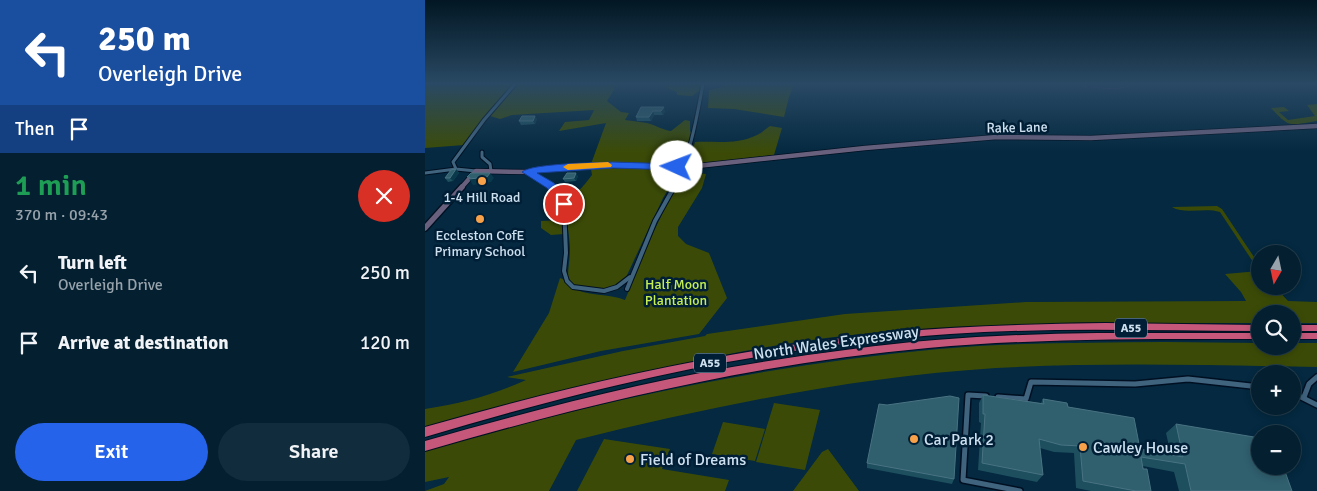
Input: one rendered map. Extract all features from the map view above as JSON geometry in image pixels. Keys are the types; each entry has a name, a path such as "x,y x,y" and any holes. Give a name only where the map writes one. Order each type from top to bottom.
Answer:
{"highway":[{"name":"North Wales Expressway","path":"425,432 530,402 612,382 763,353 895,335 1002,328 1251,328"},
{"path":"1301,328 1317,328"},
{"name":"North Wales Expressway","path":"425,446 523,417 588,401 771,365 853,353 1001,339 1251,336"},
{"path":"1301,336 1317,336"}],"street":[{"path":"440,170 453,162 496,106"},
{"path":"627,289 655,221 685,166 699,106"},
{"name":"Rake Lane","path":"688,167 865,148 997,137 1091,138 1317,126"},
{"path":"482,152 482,157 490,164 491,171"},
{"path":"453,162 456,169"},
{"path":"425,173 456,169 527,172 550,168 613,165 677,167"},
{"path":"425,228 476,171"},
{"path":"527,172 551,186 564,204 566,253 564,271 567,280 573,287 609,292 615,290 632,275"},
{"path":"1304,397 1309,384 1317,377"},
{"path":"1020,491 963,480 968,395 1026,399 1031,382 1135,384 1189,379 1251,386"},
{"path":"1301,396 1317,405"}],"green space":[{"path":"425,106 493,106 464,145 425,148"},
{"path":"499,106 613,106 621,112 629,113 625,120 647,123 665,130 671,131 685,120 690,121 690,131 692,134 682,165 591,164 606,123 559,131 565,122 589,120 594,110 512,115 500,119 490,116"},
{"path":"708,106 787,106 784,117 734,109 708,108"},
{"path":"1308,106 1317,106 1317,121 1291,124 1282,119 1271,108 1284,107 1289,111 1279,112 1288,120 1315,116"},
{"path":"770,126 782,128 774,155 688,165 695,142 742,140 759,134"},
{"path":"591,169 680,170 663,198 621,288 612,291 592,290 576,286 568,277 570,249 566,200 567,195 579,190 592,175"},
{"name":"Half Moon Plantation","path":"683,171 706,174 702,188 678,227 678,236 686,244 709,253 727,298 699,334 601,351 513,372 549,313 560,278 577,290 625,300 653,233"},
{"path":"1217,206 1222,209 1251,252 1251,259 1220,212 1208,210 1189,211 1172,207"},
{"path":"563,220 564,234 551,235 541,228 541,221"},
{"path":"1251,272 1251,295 1282,295 1288,301 1317,302 1317,323 1301,323 1301,305 1251,305 1251,323 979,326 833,337 754,349 613,378 425,428 425,409 476,398 526,380 507,377 623,351 705,336 707,334 845,314 1026,302 1246,301 1241,292 1225,274"},
{"path":"1251,343 1251,355 1301,355 1301,343 1317,343 1317,367 1301,367 1301,365 1076,365 996,368 890,378 732,405 576,440 549,491 425,491 444,484 449,477 425,482 425,451 615,401 744,375 808,365 939,349 1024,344"},
{"path":"774,403 820,410 805,470 756,462"},
{"path":"723,422 765,429 755,461 712,454"},
{"name":"Field of Dreams","path":"604,439 670,449 662,469 729,480 725,491 577,491"},
{"path":"828,449 859,491 793,491 822,452"}],"building":[{"path":"641,107 664,107 661,111 653,111 649,117 636,117"},
{"path":"522,116 535,116 533,121 519,121"},
{"path":"456,169 450,178 445,178 451,170"},
{"path":"471,173 490,173 487,177 469,179 470,177 467,177"},
{"path":"567,173 576,173 574,178 563,179"},
{"name":"Cawley House","path":"983,395 1044,404 1043,399 1067,403 1068,407 1134,418 1140,449 1183,457 1176,424 1251,436 1251,475 1286,475 1292,491 1191,491 1185,464 1141,457 1143,469 1147,469 1151,491 1136,491 1083,481 1080,446 1061,445 1039,439 1043,475 982,463 985,414 983,414"},
{"name":"Car Park 2","path":"950,396 959,398 954,479 867,463 879,404 887,405"}],"slow traffic":[{"path":"568,167 608,165"}],"place":[{"name":"1-4 Hill Road","path":"482,181"},
{"name":"Eccleston CofE Primary School","path":"480,219"},
{"name":"Car Park 2","path":"914,439"},
{"name":"Cawley House","path":"1083,447"},
{"name":"Field of Dreams","path":"630,459"}],"route":[{"path":"564,204 557,191 542,179 527,172 550,168 613,165 677,167"}]}
